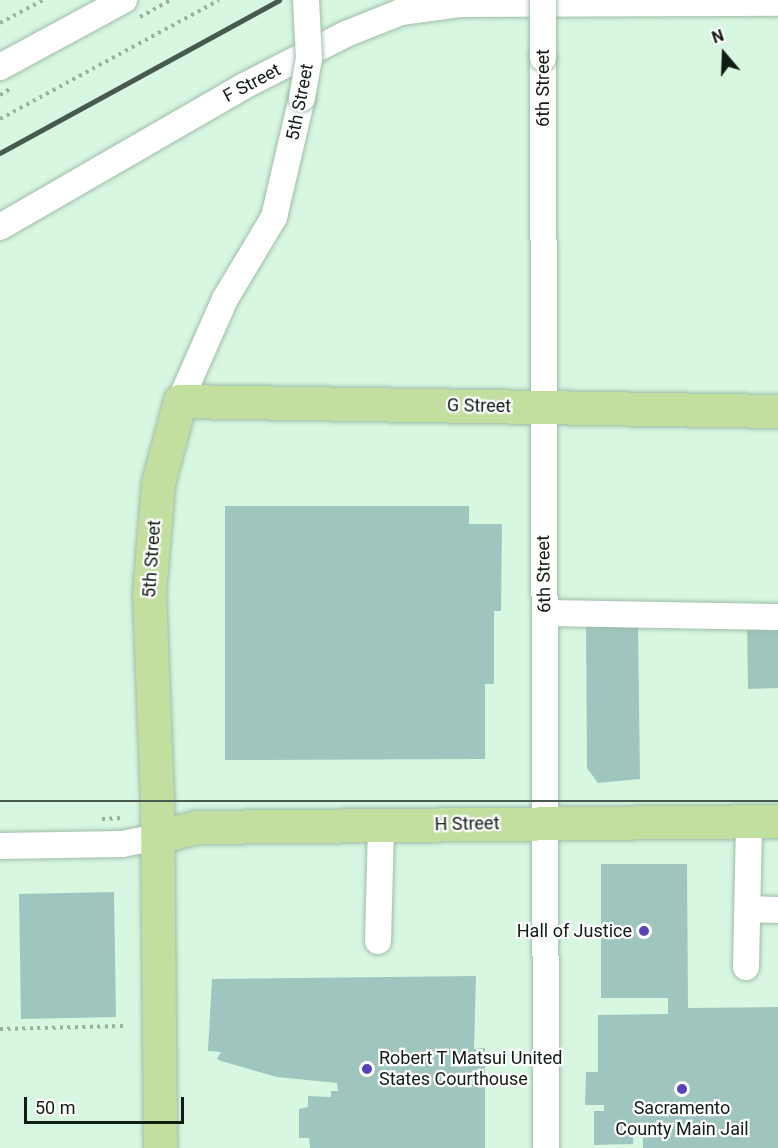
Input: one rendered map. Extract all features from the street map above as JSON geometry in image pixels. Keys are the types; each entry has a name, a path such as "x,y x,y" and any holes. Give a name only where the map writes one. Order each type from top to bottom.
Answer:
{"main road":[{"name":"G Street","path":"180,401 778,411"},
{"name":"5th Street","path":"160,1148 157,837 148,593 158,483 180,401"},
{"name":"H Street","path":"157,837 197,827 764,821"}],"street":[{"path":"0,67 124,0"},
{"name":"5th Street","path":"180,401 225,299 274,217 309,60 306,0"},
{"name":"6th Street","path":"543,0 542,407 545,613 546,1148"},
{"name":"F Street","path":"0,227 242,87 346,33 401,12 460,4 749,1 778,3"},
{"path":"545,613 778,617"},
{"path":"746,967 748,909 764,821"},
{"path":"378,942 381,825"},
{"path":"0,846 122,844 157,837"},
{"path":"748,909 778,910"}],"path":[{"path":"0,23 43,0"},
{"path":"0,120 219,0"},
{"path":"0,1029 124,1026"}],"building":[{"path":"225,506 469,506 469,524 502,524 501,611 494,611 494,684 485,684 485,759 225,760"},
{"path":"747,621 778,621 778,688 748,689"},
{"path":"586,623 638,624 640,779 598,783 587,768"},
{"name":"Sacramento County Main Jail","path":"601,864 687,864 688,1008 778,1007 778,1148 643,1148 643,1123 634,1123 633,1144 594,1145 594,1111 604,1111 604,1105 585,1105 586,1072 598,1072 598,1015 668,1014 668,998 601,998"},
{"path":"114,892 116,1017 21,1019 19,894"},
{"name":"Robert T Matsui United States Courthouse","path":"476,976 474,1049 485,1048 485,1148 310,1148 309,1138 299,1138 299,1109 308,1107 308,1096 331,1097 331,1091 338,1091 337,1083 277,1077 221,1061 217,1059 221,1052 208,1051 212,979"}],"tram line":[{"path":"0,801 778,801"}],"railway":[{"path":"0,153 279,0"}],"place":[{"name":"Hall of Justice","path":"644,931"},
{"name":"Robert T Matsui United States Courthouse","path":"367,1069"},
{"name":"Sacramento County Main Jail","path":"682,1089"}]}
